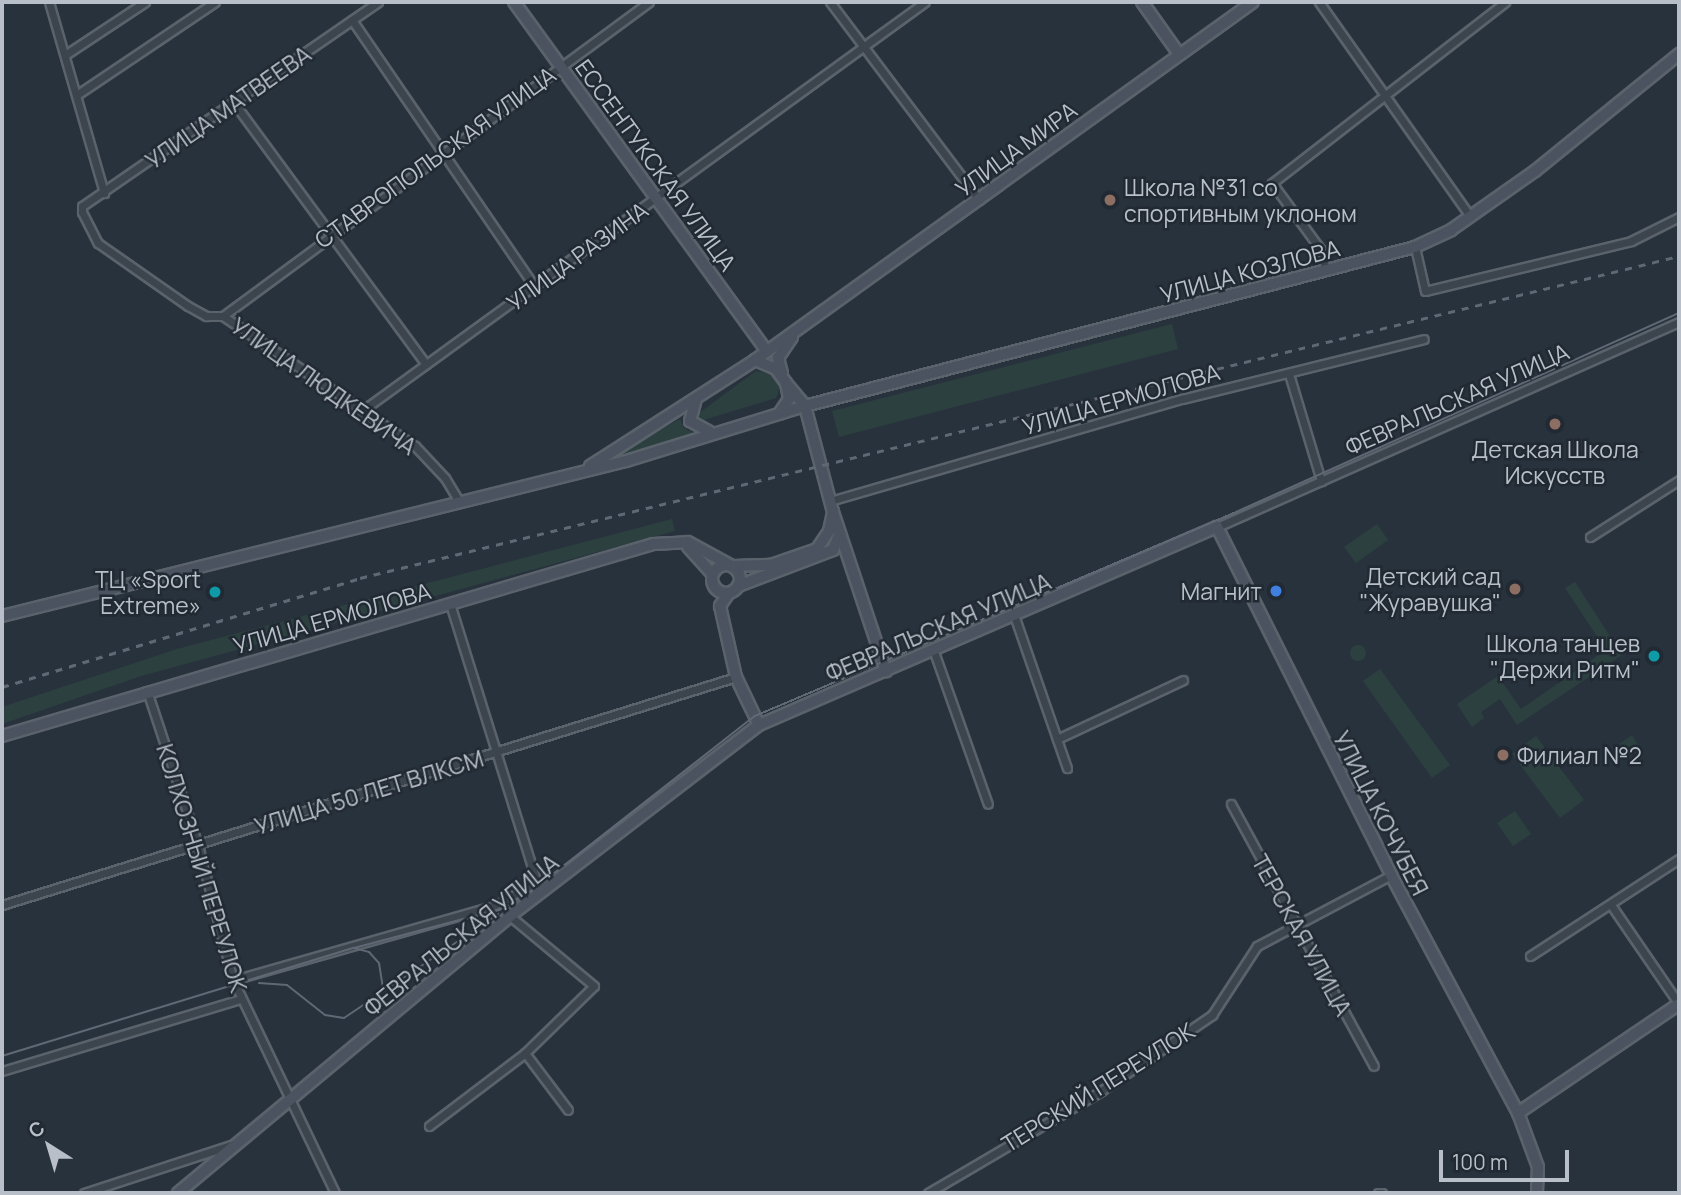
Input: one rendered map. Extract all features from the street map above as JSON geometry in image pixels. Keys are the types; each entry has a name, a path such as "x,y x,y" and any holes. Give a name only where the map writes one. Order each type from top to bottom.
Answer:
{"street":[{"path":"49,2 78,94 104,193"},
{"path":"65,55 145,2"},
{"path":"78,94 215,2"},
{"name":"УЛИЦА МАТВЕЕВА","path":"82,212 82,206 378,2"},
{"name":"ЕССЕНТУКСКАЯ УЛИЦА","path":"514,2 767,351"},
{"name":"СТАВРОПОЛЬСКАЯ УЛИЦА","path":"223,316 328,234 649,2"},
{"path":"830,2 979,200"},
{"name":"УЛИЦА РАЗИНА","path":"363,410 925,2"},
{"path":"1143,2 1179,54"},
{"name":"УЛИЦА МИРА","path":"587,468 755,360 1253,2"},
{"path":"1319,2 1383,97 1470,216"},
{"path":"1326,271 1321,250 1272,183 1505,2"},
{"path":"352,20 534,286"},
{"name":"УЛИЦА КОЗЛОВА","path":"778,415 1415,247 1470,216 1535,170 1679,54"},
{"path":"234,103 426,364"},
{"name":"УЛИЦА ЛЮДКЕВИЧА","path":"82,212 98,243 188,306 206,316 223,316 415,446 445,478 458,500"},
{"path":"1415,247 1425,291 1631,241 1679,217"},
{"name":"ФЕВРАЛЬСКАЯ УЛИЦА","path":"178,1193 506,919 760,725 1217,527 1679,322"},
{"name":"УЛИЦА МИРА","path":"778,415 789,399 780,352 801,326"},
{"name":"УЛИЦА ЕРМОЛОВА","path":"830,500 959,467 1136,412 1424,339"},
{"path":"755,360 785,380 806,406 833,512 886,671"},
{"path":"1289,374 1321,481"},
{"path":"696,398 690,421 699,430 711,432"},
{"path":"2,617 458,500 626,461 711,432 778,415"},
{"path":"1590,537 1679,480"},
{"path":"712,574 719,566 771,565 817,549 829,531 833,512"},
{"name":"УЛИЦА КОЧУБЕЯ","path":"1217,527 1391,875 1518,1113 1538,1167 1537,1193"},
{"path":"715,588 733,589 833,550 840,533"},
{"path":"674,541 698,546 732,566 740,575 720,606"},
{"path":"674,541 699,555 712,574 736,677 760,725"},
{"name":"УЛИЦА ЕРМОЛОВА","path":"2,736 450,603 674,541"},
{"path":"450,603 495,753"},
{"path":"1014,615 1067,768"},
{"path":"933,649 988,804"},
{"name":"УЛИЦА 50 ЛЕТ ВЛКСМ","path":"2,905 736,677"},
{"path":"1057,739 1183,680"},
{"name":"КОЛХОЗНЫЙ ПЕРЕУЛОК","path":"147,691 198,845 240,999 335,1193"},
{"name":"ФЕВРАЛЬСКАЯ УЛИЦА","path":"233,980 496,905 537,883 495,753"},
{"name":"ТЕРСКАЯ УЛИЦА","path":"1231,804 1374,1066"},
{"path":"1530,956 1679,859"},
{"name":"ТЕРСКИЙ ПЕРЕУЛОК","path":"928,1193 1173,1044 1212,1015 1257,946 1391,875"},
{"path":"429,1126 525,1053 594,986 506,919 496,905"},
{"path":"1518,1113 1679,1004 1611,905"},
{"path":"2,1071 240,999"},
{"path":"525,1053 568,1110"},
{"path":"84,1193 242,1142"}],"shaded area":[{"path":"1172,324 1178,349 839,437 832,411"},
{"path":"756,371 776,375 780,387 776,398 700,421 699,413"},
{"path":"680,419 684,428 696,434 608,458"},
{"path":"672,519 675,531 141,676 2,724 2,707 177,649"},
{"path":"1377,524 1388,540 1356,563 1344,547"},
{"path":"1575,582 1622,655 1517,725 1500,699 1481,712 1484,718 1472,727 1457,704 1498,676 1521,709 1606,650 1565,588"},
{"path":"1355,645 1361,645 1366,653 1364,659 1355,661 1350,656 1350,650"},
{"path":"1380,669 1450,765 1432,778 1363,681"},
{"path":"1632,735 1638,745 1620,758 1613,748"},
{"path":"1536,736 1584,800 1560,818 1512,754"},
{"path":"1515,811 1531,834 1513,846 1497,823"}],"tram line":[{"path":"2,1056 354,948 497,910 534,889 755,716 1236,512 1679,313"},
{"path":"259,983 287,985 325,1015 344,1018 498,914"},
{"path":"354,948 369,952 379,963 383,988 376,999"}],"railway":[{"path":"2,687 360,578 1679,256"}],"place":[{"name":"Школа №31 со спортивным уклоном","path":"1110,200"},
{"name":"Детская Школа Искусств","path":"1555,424"},
{"name":"Детский сад \"Журавушка\"","path":"1515,589"},
{"name":"Магнит","path":"1276,591"},
{"name":"ТЦ «Sport Extreme»","path":"215,592"},
{"name":"Школа танцев \"Держи Ритм\"","path":"1654,656"},
{"name":"Филиал №2","path":"1503,755"}]}
